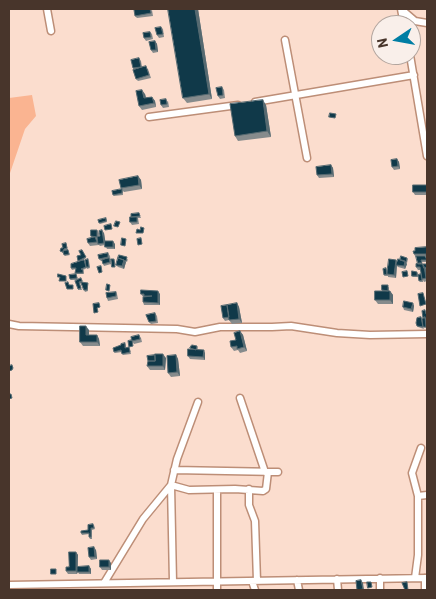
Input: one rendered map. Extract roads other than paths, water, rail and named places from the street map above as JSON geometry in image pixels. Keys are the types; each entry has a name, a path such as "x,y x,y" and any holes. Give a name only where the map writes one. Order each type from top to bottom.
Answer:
{"street":[{"path":"47,9 51,31"},
{"path":"401,9 415,21 427,23"},
{"path":"285,40 307,158"},
{"path":"412,65 427,156"},
{"path":"149,117 295,97 414,75"},
{"path":"9,324 19,326 177,329 195,332 220,327 290,326 336,333 427,334"},
{"path":"171,485 189,490 249,489 265,491 267,472 240,398"},
{"path":"173,582 171,485 174,470 198,402"},
{"path":"415,578 418,554 418,496 412,473 421,448"},
{"path":"174,470 278,472"},
{"path":"104,583 143,519 171,485"},
{"path":"249,489 249,505 255,521 255,590"},
{"path":"217,490 217,590"},
{"path":"418,496 427,495"},
{"path":"380,578 380,590"},
{"path":"9,585 426,578 425,590"},
{"path":"336,579 338,590"},
{"path":"297,580 299,590"}]}
